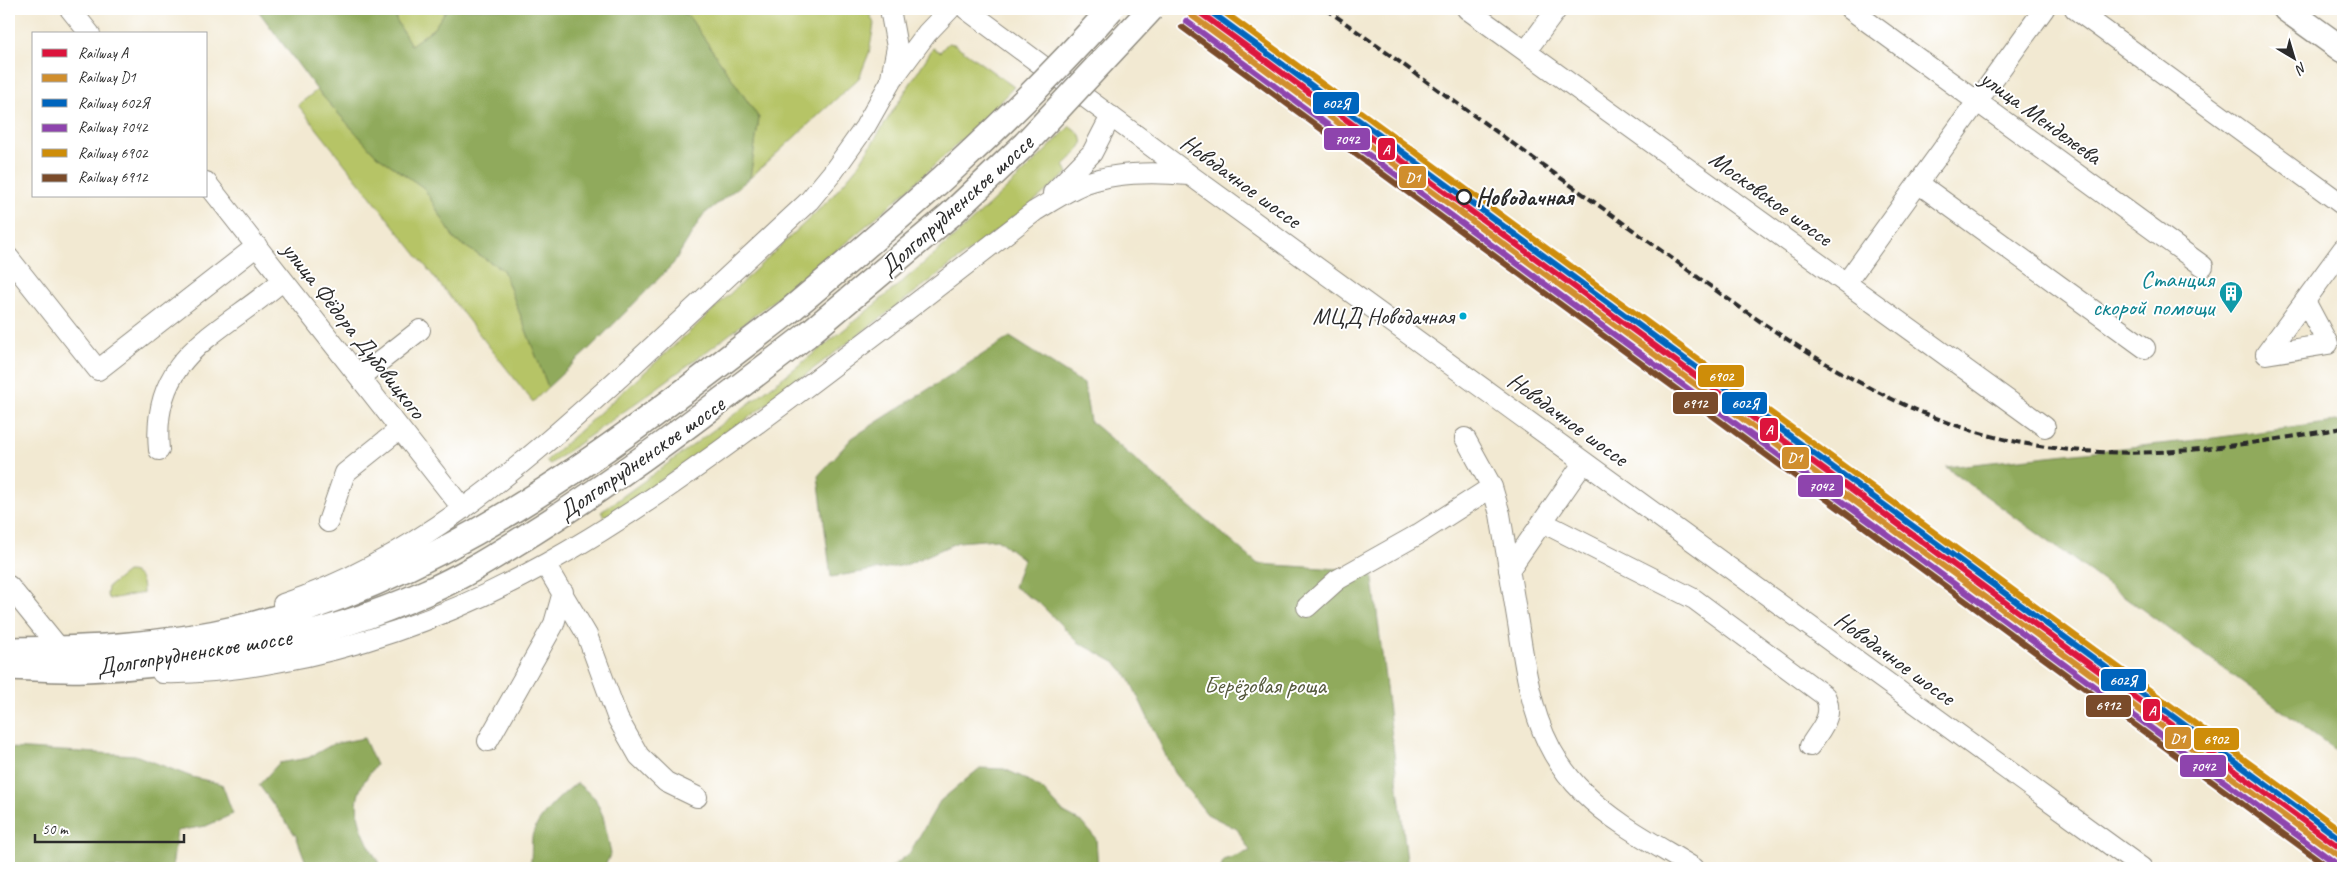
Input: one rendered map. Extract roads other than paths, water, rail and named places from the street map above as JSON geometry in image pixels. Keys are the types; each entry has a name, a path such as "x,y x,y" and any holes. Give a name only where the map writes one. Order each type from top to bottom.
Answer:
{"main road":[{"name":"Долгопрудненское шоссе","path":"9,650 157,644 238,629 300,612 415,565 477,532 559,481 630,432 788,312 930,192 997,129 1111,9"},
{"name":"Долгопрудненское шоссе","path":"9,668 84,669 164,662 242,650 313,633 428,592 492,558 576,506 648,456 807,335 950,214 1025,144 1151,9"},
{"path":"2286,9 2343,50"}],"street":[{"path":"70,9 88,32"},
{"path":"890,9 897,46 891,81"},
{"path":"157,644 199,628 299,599 353,574 400,549 463,509 495,485 557,435 809,201 833,172 865,127 891,81 927,33 950,9"},
{"name":"Новодачное шоссе","path":"966,9 1190,175 2142,868"},
{"name":"Московское шоссе","path":"1467,9 2045,427"},
{"path":"1526,51 1557,9"},
{"name":"улица Менделеева","path":"1850,9 2203,266"},
{"path":"1846,283 2044,9"},
{"path":"2076,9 2343,205"},
{"path":"1035,211 1092,153 1111,116"},
{"path":"84,669 175,673 248,667 312,656 368,642 477,599 546,566 628,516 705,463 1035,211 1068,191 1102,178 1171,173 1190,175"},
{"path":"1918,183 2145,348"},
{"name":"улица Фёдора Дубовицкого","path":"208,185 463,509"},
{"path":"9,258 98,370 257,246"},
{"path":"2305,301 2343,249"},
{"path":"159,450 159,415 163,398 177,368 199,344 283,280"},
{"path":"360,377 420,330"},
{"path":"328,522 345,473 400,429"},
{"path":"1465,438 1492,487 1500,514 1530,697 1540,728 1554,753 1583,793 1607,812 1694,868"},
{"path":"1509,570 1584,462"},
{"path":"1307,608 1336,580 1417,536 1492,487"},
{"path":"1542,522 1694,599 1825,696 1830,706 1828,718 1810,746"},
{"path":"546,566 587,635 618,719 639,756 666,782 697,797"},
{"path":"9,586 60,649"},
{"path":"488,741 554,624 562,592"}],"railway":[{"path":"1326,9 1765,325 1813,356 1863,384 1914,409 1967,429 2022,443 2104,452 2183,451 2223,447 2343,428"}],"rail line":[{"name":"A","path":"1195,9 2343,850"},
{"name":"602Я","path":"1207,9 2343,841"},
{"name":"6902","path":"1220,9 2343,832"},
{"name":"D1","path":"1191,15 2339,856"},
{"name":"7042","path":"1186,21 2334,862"},
{"name":"6912","path":"1182,27 2330,868"}],"place":[{"name":"Новодачная","path":"1464,197"},
{"name":"Станция скорой помощи","path":"2231,314"},
{"name":"МЦД Новодачная","path":"1463,316"}],"park label":[{"name":"Берёзовая роща","path":"1265,685"}]}
